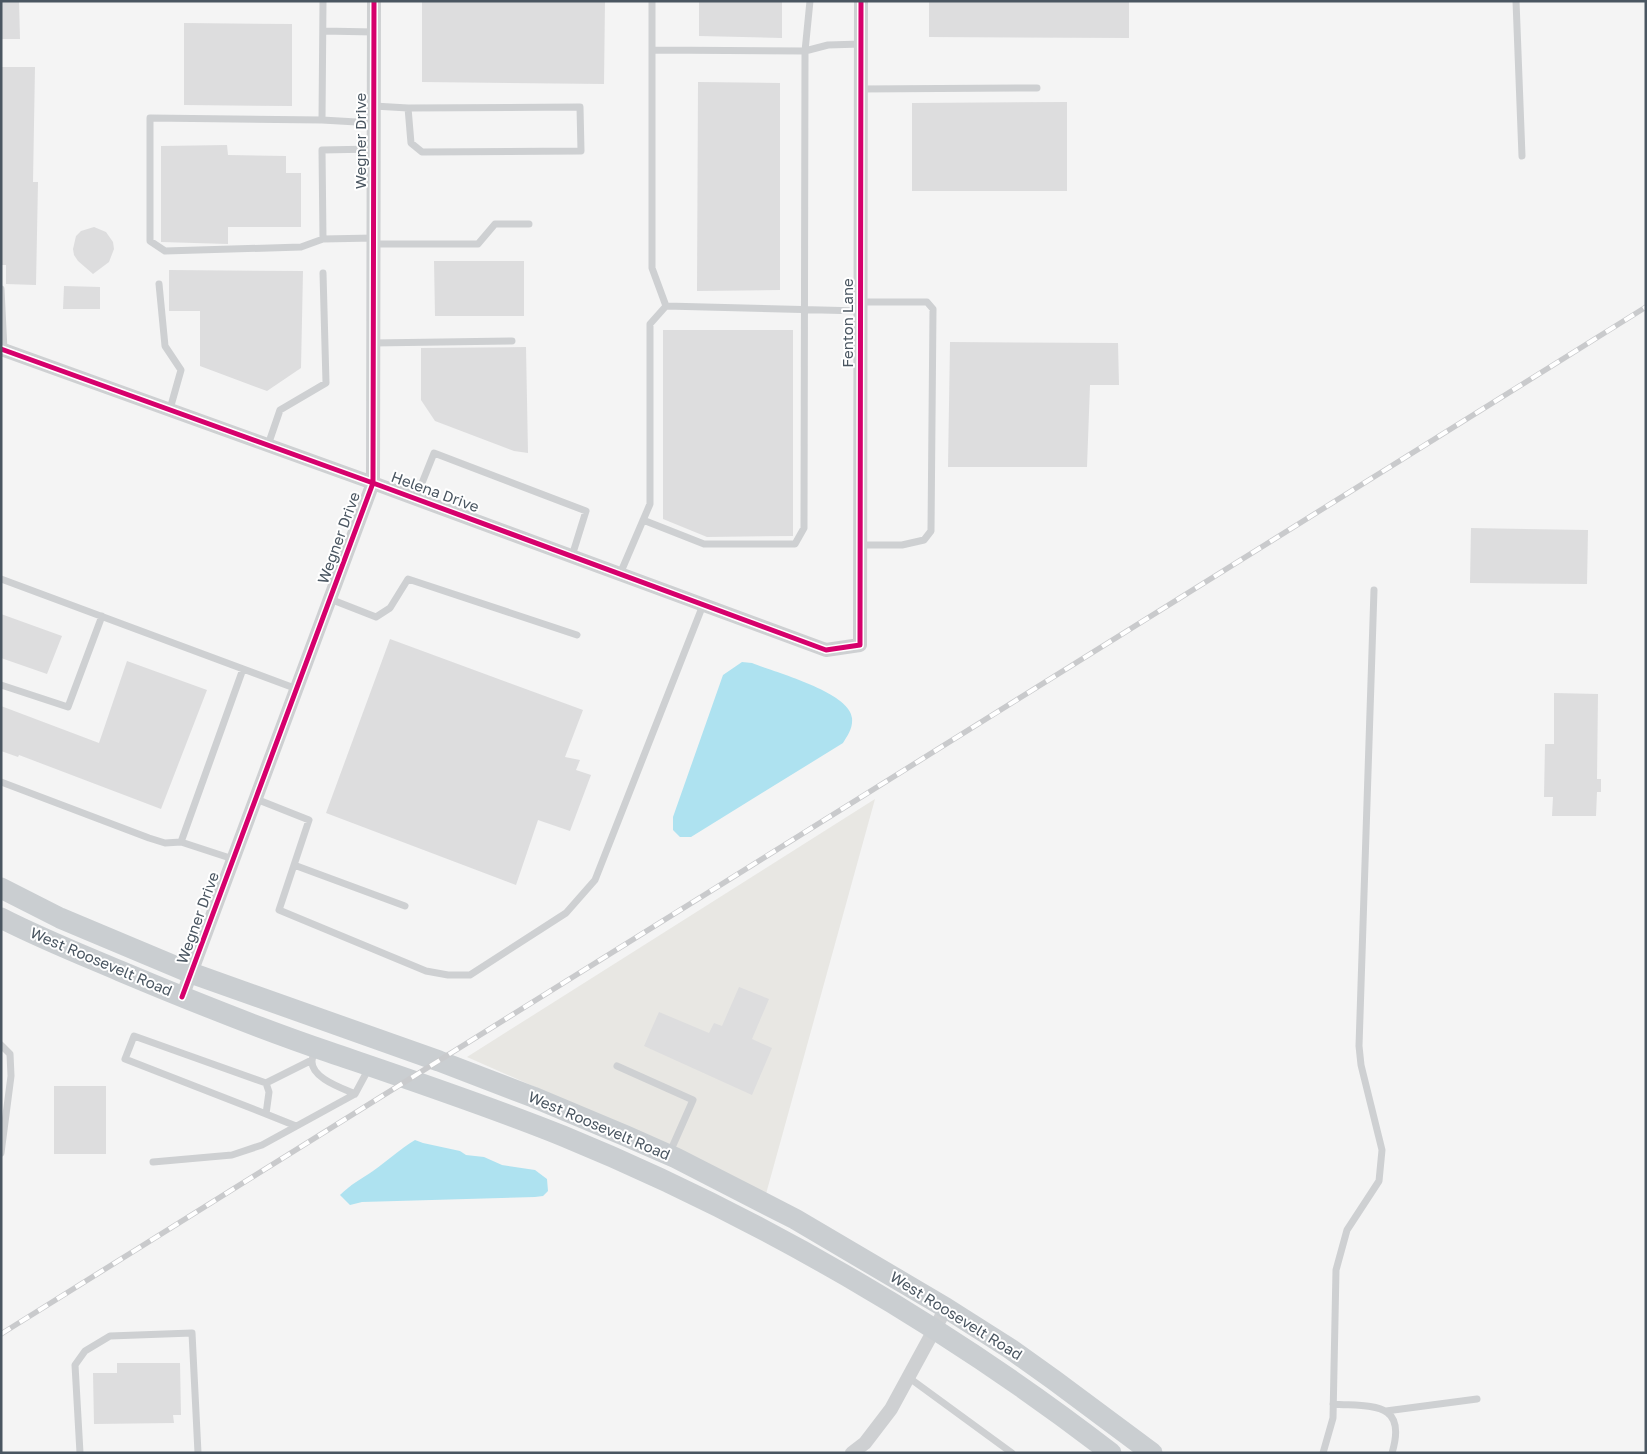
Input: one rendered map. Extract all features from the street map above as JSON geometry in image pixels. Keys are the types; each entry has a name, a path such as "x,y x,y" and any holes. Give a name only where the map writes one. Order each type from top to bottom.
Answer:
{"main road":[{"name":"West Roosevelt Road","path":"1,888 60,918 191,973 448,1064 669,1155 795,1219 946,1308 1047,1375 1152,1453"},
{"name":"West Roosevelt Road","path":"1,918 35,935 314,1054 370,1065 478,1103 564,1136 668,1183 795,1248 856,1282 1034,1396 1111,1453"}],"street":[{"name":"Wegner Drive","path":"182,997 373,483 374,1"},
{"name":"Fenton Lane","path":"860,645 862,1"},
{"name":"Helena Drive","path":"3,349 416,498 826,650 860,645"},
{"path":"852,1453 865,1443 891,1409 946,1308"}],"lane":[{"path":"322,120 323,1"},
{"path":"652,1 652,268 666,306"},
{"path":"643,520 704,544 795,544 804,528 805,50 810,1"},
{"path":"1516,1 1522,156"},
{"path":"323,30 374,32"},
{"path":"652,50 805,50 828,45 862,44"},
{"path":"861,89 1038,88"},
{"path":"374,106 408,108 580,107 581,151 422,152 411,143 408,108"},
{"path":"374,123 322,120 150,118 150,241 165,251 301,247 322,239 478,244 495,224 529,224"},
{"path":"322,239 322,150 374,148"},
{"path":"268,445 280,410 326,383 324,273"},
{"path":"159,284 165,346 181,370 170,410"},
{"path":"1,288 3,349"},
{"path":"620,574 650,504 650,324 666,306 805,309 927,302 933,308 931,532 924,540 902,545 860,545"},
{"path":"373,343 512,341"},
{"path":"416,498 434,453 586,512 572,556"},
{"path":"1,579 296,689"},
{"path":"330,599 376,617 390,608 408,579 577,635"},
{"path":"1323,1453 1333,1418 1336,1270 1347,1230 1379,1181 1382,1150 1361,1065 1359,1046 1374,590"},
{"path":"256,799 309,820 279,910 426,971 448,975 470,975 566,913 594,880 703,605"},
{"path":"1,685 68,707 102,616"},
{"path":"181,842 243,670"},
{"path":"1,782 149,838 165,843 181,842 233,859"},
{"path":"294,865 405,906"},
{"path":"266,1083 134,1036 125,1059 296,1126"},
{"path":"1,1045 10,1054 12,1076 1,1153"},
{"path":"266,1083 314,1054"},
{"path":"314,1054 314,1069 325,1080 355,1094"},
{"path":"153,1162 232,1155 262,1145 355,1094 370,1065"},
{"path":"617,1066 693,1100 669,1155"},
{"path":"266,1083 269,1092 266,1114"},
{"path":"80,1453 75,1365 86,1351 110,1336 192,1333 198,1453"},
{"path":"908,1377 1012,1453"},
{"path":"1386,1411 1477,1399"},
{"path":"1333,1404 1381,1408 1386,1411 1392,1416 1397,1432 1392,1453"}],"shaded area":[{"path":"875,799 766,1194 603,1117 467,1057"}],"water":[{"path":"742,662 752,663 810,684 839,700 848,709 852,718 851,728 843,743 691,837 680,837 673,830 673,817 723,675"},
{"path":"415,1140 460,1151 466,1155 484,1157 502,1165 535,1170 547,1179 548,1191 543,1196 535,1197 362,1202 350,1205 340,1195"}],"building":[{"path":"1,1 19,1 20,39 1,39"},
{"path":"422,1 605,1 604,84 422,82"},
{"path":"699,1 782,1 782,38 699,36"},
{"path":"929,1 1129,1 1129,38 929,37"},
{"path":"184,23 292,24 292,106 184,105"},
{"path":"1,67 35,67 33,182 38,182 36,285 6,284 6,265 1,265"},
{"path":"698,82 780,83 780,290 697,291"},
{"path":"1067,102 1067,191 912,191 912,103"},
{"path":"227,145 228,155 286,156 286,173 301,173 301,227 228,227 228,244 161,242 161,146"},
{"path":"94,227 106,232 113,242 114,249 109,262 93,274 78,261 73,249 76,236 81,231"},
{"path":"434,261 524,261 524,316 435,316"},
{"path":"169,270 303,271 301,368 267,391 200,366 200,311 169,311"},
{"path":"64,286 100,287 100,309 63,309"},
{"path":"663,330 793,330 793,536 707,537 663,519"},
{"path":"950,342 1118,343 1119,385 1090,385 1087,467 948,467"},
{"path":"526,347 528,453 514,451 435,421 421,400 421,348"},
{"path":"1471,528 1588,530 1587,584 1470,583"},
{"path":"1,614 62,636 47,674 1,658"},
{"path":"390,639 583,710 565,757 580,760 576,770 591,775 570,831 538,820 516,885 326,813"},
{"path":"127,661 207,690 161,809 19,755 18,757 1,751 1,706 99,743"},
{"path":"1554,693 1598,694 1597,779 1601,779 1601,792 1597,792 1596,816 1552,816 1553,797 1544,797 1545,744 1554,744"},
{"path":"739,987 769,999 752,1039 772,1048 752,1095 644,1046 659,1012 709,1033 714,1023 722,1026"},
{"path":"54,1086 106,1086 106,1154 54,1154"},
{"path":"117,1363 180,1363 181,1415 173,1415 174,1423 94,1424 93,1373 117,1373"}],"railway":[{"path":"1,1334 1646,307"}],"cycle path":[{"path":"182,997 373,483 374,1"},
{"path":"1,349 373,483 826,650 860,645 861,1"}]}
